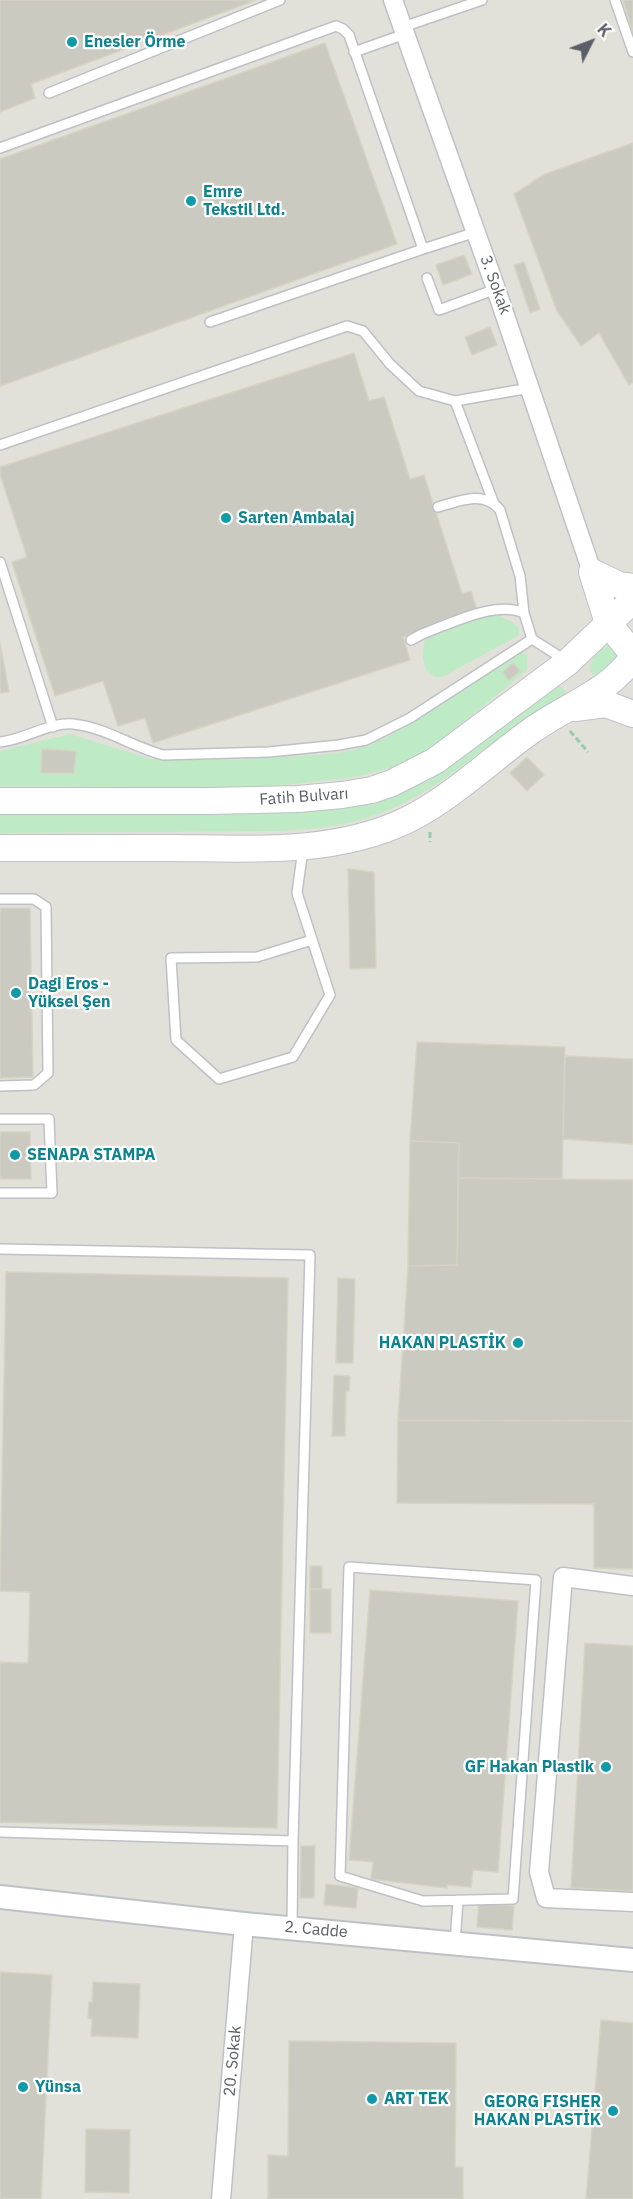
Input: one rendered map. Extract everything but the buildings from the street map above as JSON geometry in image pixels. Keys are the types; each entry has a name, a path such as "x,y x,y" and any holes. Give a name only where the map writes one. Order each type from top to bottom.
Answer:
{"main road":[{"path":"592,572 619,585 633,587"},
{"path":"567,719 593,692 608,685 624,671 633,656 608,623 592,572"},
{"name":"Fatih Bulvarı","path":"0,801 298,799 372,790 416,772 435,761 568,662 633,600"},
{"path":"568,662 569,671 580,686 593,692"},
{"path":"0,848 209,849 303,847 351,841 405,821 433,804 531,731 606,704 633,714"}],"street":[{"name":"3. Sokak","path":"393,0 496,289 592,572"},
{"path":"633,1586 563,1577 539,1872 546,1898 633,1902"},
{"name":"2. Cadde","path":"0,1897 244,1924 633,1960"},
{"name":"20. Sokak","path":"222,2199 244,1924"}],"lane":[{"path":"49,93 280,0"},
{"path":"354,52 482,0"},
{"path":"615,0 633,52"},
{"path":"0,148 336,26 349,35 423,249"},
{"path":"210,322 476,232"},
{"path":"427,278 439,310 496,289"},
{"path":"0,445 347,326 363,331 390,364 419,391 455,401 530,387"},
{"path":"455,401 494,504 500,510 520,576 524,613 532,639 568,662"},
{"path":"438,507 475,497 494,504"},
{"path":"0,562 53,727"},
{"path":"411,640 491,610 504,608 524,613"},
{"path":"0,742 14,741 53,727 74,724 98,730 163,755 269,752 366,740 393,727 532,639"},
{"path":"303,847 297,893 330,995 293,1057 219,1079 176,1040 171,958 257,957 312,940"},
{"path":"0,899 34,899 46,907 48,1073 34,1085 0,1086"},
{"path":"0,1119 50,1119 52,1193 0,1193"},
{"path":"0,1249 309,1255 292,1928"},
{"path":"349,1567 537,1580 513,1899 458,1900 423,1901 340,1876 349,1567"},
{"path":"0,1832 293,1840"},
{"path":"455,1943 458,1900"}],"path":[{"path":"567,719 588,752"}],"shaded area":[{"path":"0,0 633,0 633,2199 0,2199"}],"green space":[{"path":"495,614 514,623 519,629 519,635 444,676 437,677 429,673 423,656 428,634 483,615"},
{"path":"609,646 615,648 618,655 616,664 600,677 593,675 589,669 592,661 599,652"},
{"path":"521,653 527,655 527,670 432,748 398,766 355,777 258,788 0,786 0,751 70,734 150,759 238,760 330,754 354,750 389,736"},
{"path":"554,679 566,693 519,723 428,789 404,803 366,818 329,826 279,831 0,833 0,810 372,800 407,790 425,779"}],"place":[{"name":"Enesler Örme","path":"72,42"},
{"name":"Emre Tekstil Ltd.","path":"191,201"},
{"name":"Sarten Ambalaj","path":"226,518"},
{"name":"Dagi Eros - Yüksel Şen","path":"16,993"},
{"name":"SENAPA STAMPA","path":"15,1155"},
{"name":"HAKAN PLASTİK","path":"518,1343"},
{"name":"GF Hakan Plastik","path":"606,1767"},
{"name":"Yünsa","path":"23,2087"},
{"name":"ART TEK","path":"372,2099"},
{"name":"GEORG FISHER HAKAN PLASTİK","path":"613,2111"}]}
